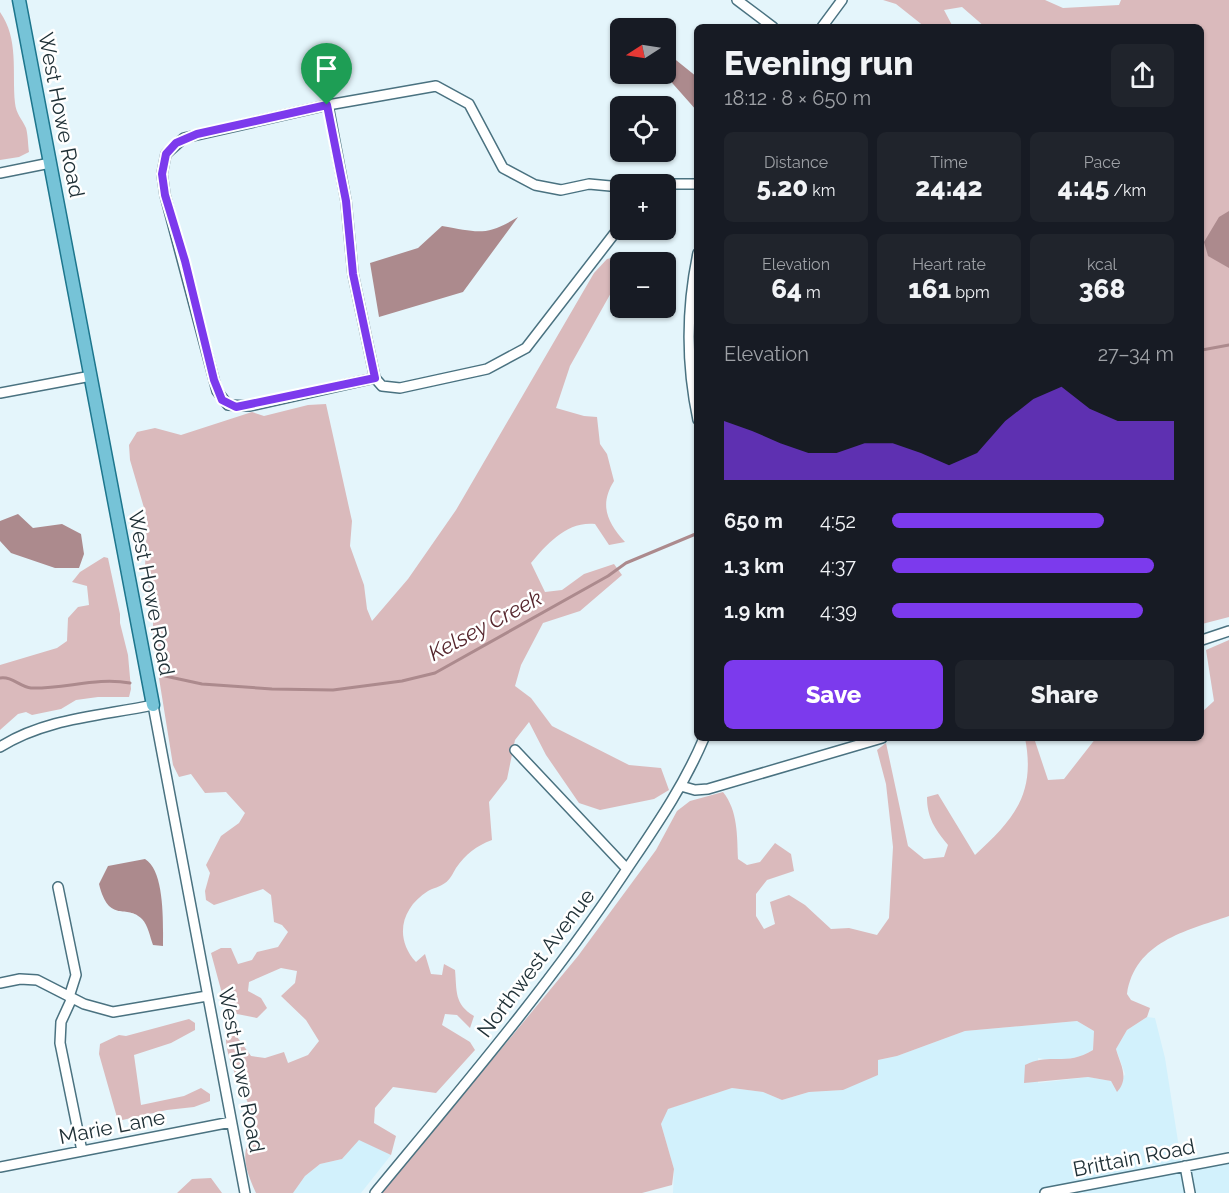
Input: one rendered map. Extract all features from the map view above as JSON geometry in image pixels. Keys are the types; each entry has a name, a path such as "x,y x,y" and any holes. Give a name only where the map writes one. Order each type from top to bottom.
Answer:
{"main road":[{"name":"West Howe Road","path":"19,0 153,705"}],"street":[{"path":"737,0 769,24"},
{"path":"824,24 842,0"},
{"path":"375,378 250,406 236,407 222,400 214,380 185,261 165,195 162,174 166,154 184,138 327,105 436,86 469,104 503,168 536,185 561,190 589,184 610,186"},
{"path":"327,105 346,201 353,274 375,378 382,386 400,388 487,369 526,348 610,239"},
{"path":"0,173 50,163"},
{"path":"676,184 694,184"},
{"path":"694,278 688,344 694,390"},
{"path":"0,393 91,376"},
{"path":"1204,639 1229,631"},
{"path":"0,747 20,736 60,722 153,705"},
{"name":"West Howe Road","path":"153,705 245,1193"},
{"name":"Northwest Avenue","path":"375,1193 556,972 681,786 703,741"},
{"path":"681,786 695,790 708,789 872,741"},
{"path":"514,750 627,869"},
{"path":"58,887 76,975 71,998 61,1022 59,1039 82,1151"},
{"path":"0,983 20,979 37,980 98,1010 113,1012 207,996"},
{"name":"Marie Lane","path":"0,1167 231,1122"},
{"name":"Brittain Road","path":"1045,1193 1229,1158"},
{"path":"1185,1166 1190,1193"}],"shaded area":[{"path":"883,0 1045,0 1063,8 1119,5 1121,0 1229,0 1229,617 1204,623 1204,24 982,24 962,7 944,10 951,24 921,24 896,4"},
{"path":"0,12 10,33 14,56 16,107 26,128 29,152 19,157 0,160"},
{"path":"676,60 694,75 694,108 673,84 676,84"},
{"path":"1229,211 1229,268 1208,256 1204,242 1219,217"},
{"path":"518,217 463,292 379,317 370,263 418,248 442,226 481,231 497,228"},
{"path":"610,258 610,295 570,366 556,408 584,416 597,417 600,444 607,454 614,481 607,498 607,513 625,542 609,545 595,524 575,526 558,535 531,563 545,592 562,590 584,574 614,564 622,575 580,611 543,623 521,665 515,686 531,698 552,726 629,765 661,768 669,790 654,799 600,810 579,803 546,755 529,722 515,740 507,779 489,802 492,840 468,855 447,882 419,898 412,906 404,924 405,943 416,962 425,954 431,974 442,975 444,964 455,970 460,1002 474,1016 470,1028 457,1015 445,1014 442,1025 470,1042 475,1050 436,1093 393,1087 375,1108 374,1123 396,1136 391,1155 359,1140 342,1159 320,1164 305,1176 293,1193 256,1193 245,1156 254,1118 230,1060 227,1048 227,1023 251,1056 265,1058 284,1052 288,1063 308,1055 319,1041 306,1020 281,996 295,983 297,971 281,968 249,982 248,991 261,998 267,1008 257,1018 227,1012 211,953 221,948 231,948 238,964 252,960 257,952 278,947 288,932 282,925 274,922 271,895 263,889 214,905 206,900 205,891 210,873 206,865 221,836 239,823 245,813 226,792 205,793 191,774 179,777 173,765 153,641 153,611 145,568 147,518 130,460 129,445 137,432 155,428 181,435 252,412 264,416 308,405 326,404 352,521 350,546 364,585 367,609 372,621 408,579 456,510 594,273"},
{"path":"18,514 33,528 62,524 81,534 84,554 79,568 55,568 11,553 0,541 0,521"},
{"path":"104,557 108,558 128,655 131,689 129,697 76,700 61,709 32,715 26,712 18,714 0,730 0,665 57,648 67,641 68,618 78,607 89,605 87,586 72,582 80,572"},
{"path":"1229,640 1229,916 1164,941 1140,962 1132,976 1127,994 1131,1000 1150,1008 1147,1017 1127,1030 1116,1049 1123,1076 1121,1087 1117,1092 1111,1081 1088,1077 1024,1083 1025,1065 1034,1061 1074,1058 1093,1050 1094,1031 1077,1021 965,1031 897,1056 878,1060 878,1075 843,1090 809,1092 782,1100 763,1092 732,1088 668,1109 661,1124 674,1169 672,1185 642,1193 382,1193 578,956 656,850 677,811 690,801 723,792 734,815 738,859 747,865 760,862 775,843 791,854 794,871 767,880 756,894 756,916 764,929 775,924 770,902 789,895 805,905 831,929 849,928 877,935 889,918 893,847 886,784 877,750 886,743 908,846 924,859 944,857 948,845 933,823 927,804 927,797 938,794 975,855 1001,829 1019,804 1027,775 1025,741 1035,741 1048,780 1064,779 1094,741 1204,741 1204,710 1214,701 1206,650"},
{"path":"145,859 152,865 156,874 162,898 163,946 153,945 142,919 108,905 99,884 108,866"},
{"path":"1147,1017 1155,1018 1165,1058 1182,1167 1229,1158 1229,1193 673,1193 674,1169 661,1124 667,1109 732,1088 763,1092 782,1100 809,1092 843,1090 877,1067 878,1060 897,1056 965,1031 1077,1021 1094,1031 1093,1050 1082,1056 1058,1061 1038,1058 1038,1083 1088,1077 1111,1081 1117,1091 1125,1074 1116,1049 1127,1030"},
{"path":"189,1019 195,1023 195,1030 171,1043 134,1055 141,1105 184,1096 201,1088 210,1094 210,1101 194,1107 167,1110 118,1121 99,1054 100,1044 119,1035 126,1036"},
{"path":"359,1139 391,1155 361,1193 293,1193 305,1176 320,1164 342,1159"},
{"path":"211,1178 222,1193 177,1193 192,1179"}],"waterway":[{"name":"Kelsey Creek","path":"1204,350 1229,345"},
{"name":"Kelsey Creek","path":"165,676 202,684 333,690 402,681 435,673 608,576 626,563 694,535"},
{"name":"Kelsey Creek","path":"0,678 31,688 105,681 130,683"}],"route":[{"path":"327,105 346,201 353,274 375,378 250,406 228,405 217,391 185,261 165,195 162,174 166,154 176,143 197,134 327,105"}]}
